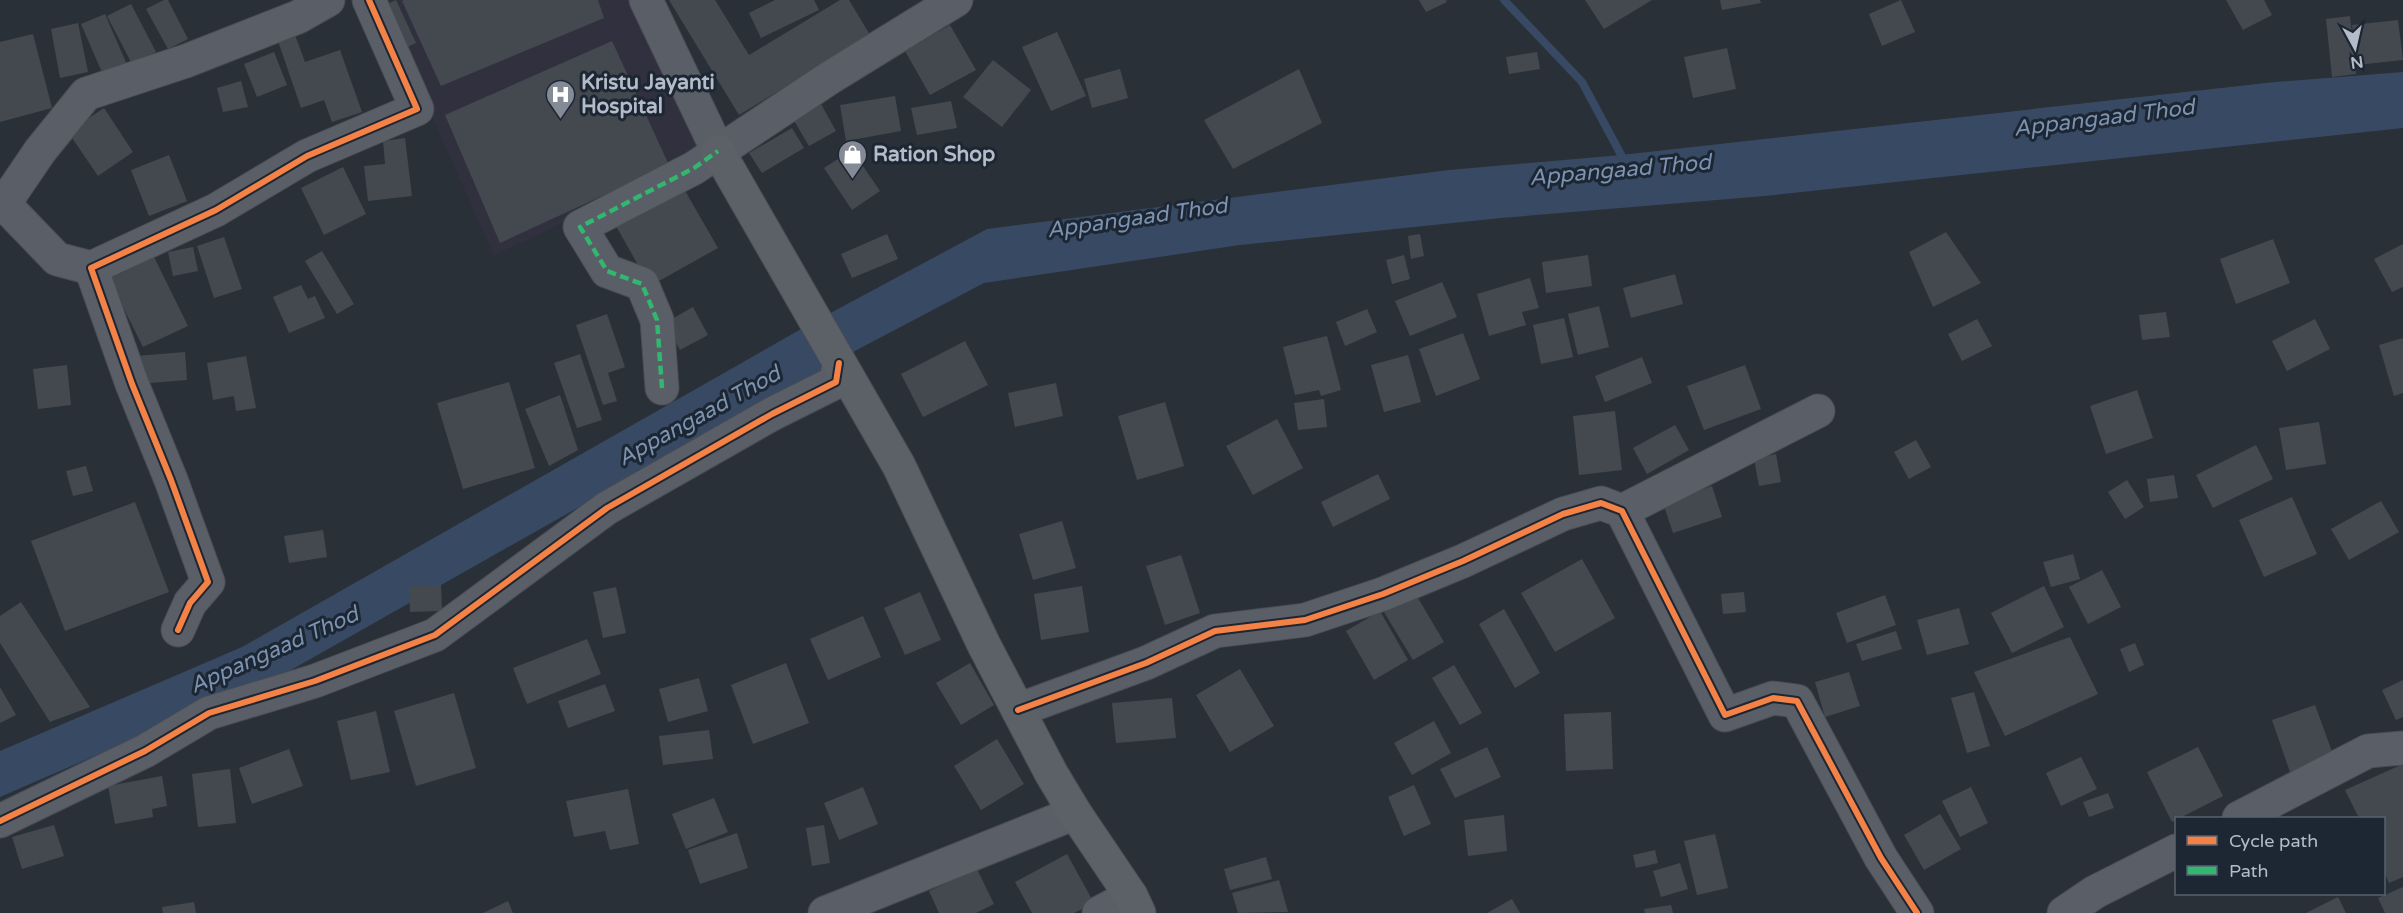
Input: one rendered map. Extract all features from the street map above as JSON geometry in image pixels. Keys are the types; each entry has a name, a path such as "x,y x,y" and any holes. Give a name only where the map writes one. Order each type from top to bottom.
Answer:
{"main road":[{"path":"718,151 899,466 984,645 1051,773 1136,905"}],"street":[{"path":"328,0 298,17 197,57 86,94 40,151 2,205 57,259 91,268 216,210 307,156 417,109 369,0"},
{"path":"646,0 718,151"},
{"path":"662,388 657,320 642,284 607,271 580,227 694,168 831,77 956,0"},
{"path":"91,268 132,384 171,480 208,582 190,603 178,630"},
{"path":"0,821 145,751 209,713 315,681 435,635 607,508 836,381 839,363"},
{"path":"1622,510 1818,411"},
{"path":"1018,710 1146,663 1215,631 1305,620 1383,594 1463,561 1563,514 1601,503 1622,510 1725,715 1773,698 1797,701 1881,858 1917,913"},
{"path":"2243,817 2368,751 2403,748"},
{"path":"825,913 1075,813"},
{"path":"2064,913 2096,892 2175,852"},
{"path":"1099,913 1136,905"}],"shaded area":[{"name":"Kristu Jayanti Hospital","path":"380,0 630,0 703,155 494,256"}],"water":[{"name":"Appangaad Thod","path":"2403,72 2403,128 1765,196 1501,218 1240,245 984,283 853,352 284,674 0,797 0,751 242,647 810,324 987,229 1449,170 1621,155 2275,82"}],"building":[{"path":"168,0 188,39 168,49 146,9"},
{"path":"396,0 416,43 401,50 381,7"},
{"path":"598,0 604,18 441,86 402,1"},
{"path":"669,0 715,0 749,55 840,0 849,0 870,35 739,115"},
{"path":"775,0 814,0 819,10 761,38 749,13"},
{"path":"1419,0 1446,0 1447,2 1426,12"},
{"path":"1585,0 1652,0 1604,29"},
{"path":"1720,0 1760,0 1761,3 1722,10"},
{"path":"1901,0 1915,32 1882,46 1869,14"},
{"path":"2226,0 2264,0 2272,15 2243,30"},
{"path":"131,4 156,52 132,64 107,16"},
{"path":"105,14 128,67 104,77 81,24"},
{"path":"2350,16 2356,74 2332,77 2326,19"},
{"path":"2398,20 2403,60 2357,65 2352,25"},
{"path":"78,23 88,72 60,78 51,29"},
{"path":"950,25 976,70 930,95 905,51"},
{"path":"1057,32 1086,96 1051,111 1022,47"},
{"path":"33,34 52,108 0,122 0,42"},
{"path":"295,35 305,62 340,50 362,112 332,122 324,100 301,108 278,41"},
{"name":"Kristu Jayanti Hospital","path":"612,41 669,165 500,243 445,115"},
{"path":"1727,48 1736,89 1693,98 1684,57"},
{"path":"274,52 287,85 257,97 244,64"},
{"path":"1537,52 1540,69 1509,74 1506,57"},
{"path":"993,60 1031,90 1002,127 963,97"},
{"path":"1120,69 1128,98 1092,108 1084,79"},
{"path":"1299,69 1322,123 1233,169 1204,120"},
{"path":"241,81 248,107 223,112 217,88"},
{"path":"895,96 901,131 846,141 840,105"},
{"path":"951,101 957,128 917,135 911,108"},
{"path":"821,104 836,131 809,146 793,119"},
{"path":"104,108 133,152 98,176 68,132"},
{"path":"792,128 804,148 762,173 749,153"},
{"path":"405,138 412,196 368,201 364,166 385,164 383,141"},
{"name":"Ration Shop","path":"852,150 880,191 852,210 824,168"},
{"path":"169,155 187,201 149,216 131,170"},
{"path":"343,167 366,214 324,235 301,188"},
{"path":"680,182 718,248 650,286 612,219"},
{"path":"1946,232 1981,283 1933,307 1909,252"},
{"path":"887,234 898,259 852,278 841,254"},
{"path":"1420,234 1424,256 1411,259 1408,236"},
{"path":"224,237 242,289 214,298 197,246"},
{"path":"2273,239 2290,283 2236,304 2220,259"},
{"path":"2403,244 2403,287 2392,292 2374,259"},
{"path":"193,247 198,271 173,276 168,252"},
{"path":"322,251 354,304 337,314 305,261"},
{"path":"1404,255 1410,279 1392,284 1386,260"},
{"path":"1588,255 1592,286 1546,293 1542,262"},
{"path":"154,257 188,326 143,347 109,279"},
{"path":"1675,274 1683,304 1631,318 1623,288"},
{"path":"1530,278 1539,308 1522,312 1526,325 1489,336 1477,294"},
{"path":"1442,282 1457,317 1410,336 1395,301"},
{"path":"301,285 308,299 315,296 325,318 289,333 273,297"},
{"path":"1599,306 1609,347 1578,355 1568,314"},
{"path":"693,307 708,335 680,350 665,323"},
{"path":"1367,309 1377,332 1345,346 1336,322"},
{"path":"2166,312 2170,337 2142,340 2139,315"},
{"path":"607,314 625,367 608,373 617,401 603,405 576,325"},
{"path":"1564,318 1573,357 1541,364 1533,325"},
{"path":"1977,319 1992,346 1962,361 1948,334"},
{"path":"2315,319 2330,349 2287,371 2272,341"},
{"path":"1463,333 1480,379 1436,396 1419,349"},
{"path":"1327,336 1341,390 1321,396 1319,390 1295,395 1283,347"},
{"path":"2403,338 2403,393 2394,396 2379,345"},
{"path":"965,341 988,385 923,417 901,374"},
{"path":"185,352 187,380 138,384 136,356"},
{"path":"580,354 602,420 577,428 554,363"},
{"path":"1408,355 1421,402 1384,412 1371,365"},
{"path":"246,356 256,408 236,411 234,396 213,400 207,363"},
{"path":"1642,357 1652,383 1605,402 1595,376"},
{"path":"67,365 71,405 38,409 33,369"},
{"path":"1745,365 1761,409 1704,430 1687,386"},
{"path":"509,382 535,468 463,489 437,403"},
{"path":"1056,383 1063,416 1015,427 1008,393"},
{"path":"2137,390 2153,438 2106,454 2090,406"},
{"path":"560,395 578,450 549,466 525,409"},
{"path":"1324,399 1327,427 1298,430 1294,403"},
{"path":"1165,402 1184,466 1137,480 1118,416"},
{"path":"1615,411 1622,470 1579,475 1573,416"},
{"path":"1277,419 1303,468 1253,495 1226,446"},
{"path":"2319,422 2326,464 2286,470 2279,428"},
{"path":"1675,425 1689,450 1647,474 1633,448"},
{"path":"1916,440 1931,467 1909,479 1894,452"},
{"path":"2256,445 2273,479 2213,508 2196,475"},
{"path":"1776,454 1781,482 1759,486 1754,459"},
{"path":"86,466 93,491 73,496 66,471"},
{"path":"1378,474 1390,499 1333,527 1321,502"},
{"path":"2174,475 2178,498 2150,502 2147,479"},
{"path":"2127,480 2144,507 2125,519 2108,492"},
{"path":"1712,486 1722,517 1673,533 1663,503"},
{"path":"2292,497 2317,554 2264,577 2239,520"},
{"path":"2381,501 2399,532 2349,560 2331,529"},
{"path":"135,502 169,592 65,631 31,541"},
{"path":"1062,521 1076,568 1033,580 1019,534"},
{"path":"323,530 327,557 289,563 284,536"},
{"path":"2073,554 2080,579 2051,587 2043,562"},
{"path":"1181,555 1200,613 1165,625 1146,566"},
{"path":"1582,559 1615,618 1555,652 1521,593"},
{"path":"2102,570 2121,607 2088,624 2069,587"},
{"path":"441,585 442,611 410,612 409,586"},
{"path":"1082,586 1089,632 1041,640 1034,594"},
{"path":"2044,586 2064,627 2012,653 1991,613"},
{"path":"616,587 626,633 603,638 593,592"},
{"path":"920,592 941,640 905,655 884,608"},
{"path":"1744,592 1746,612 1723,614 1721,594"},
{"path":"1415,593 1444,642 1413,660 1384,612"},
{"path":"1885,595 1896,625 1847,643 1836,613"},
{"path":"21,602 90,707 50,722 0,643 0,616"},
{"path":"1959,608 1969,644 1927,655 1917,620"},
{"path":"1504,609 1540,673 1515,688 1479,624"},
{"path":"1380,611 1408,660 1374,680 1346,631"},
{"path":"863,616 881,657 828,680 810,639"},
{"path":"1896,631 1902,649 1862,661 1856,644"},
{"path":"2070,637 2098,694 2005,736 1974,672"},
{"path":"587,639 601,674 527,704 513,668"},
{"path":"2135,643 2144,665 2129,672 2120,649"},
{"path":"786,663 809,723 753,744 731,685"},
{"path":"970,663 994,705 961,725 936,683"},
{"path":"1454,665 1482,713 1460,725 1432,678"},
{"path":"1240,669 1274,726 1230,752 1196,695"},
{"path":"1849,672 1860,706 1825,717 1815,682"},
{"path":"699,678 708,711 668,722 659,689"},
{"path":"2403,680 2403,717 2396,720 2382,690"},
{"path":"605,684 615,711 568,728 558,701"},
{"path":"0,687 16,715 0,723"},
{"path":"1974,692 1990,746 1967,753 1951,698"},
{"path":"454,693 476,768 416,786 394,711"},
{"path":"1172,698 1176,738 1116,743 1112,703"},
{"path":"2315,705 2334,757 2290,772 2272,720"},
{"path":"376,711 390,772 351,780 337,721"},
{"path":"1611,712 1613,769 1566,771 1564,714"},
{"path":"1434,721 1451,753 1412,775 1394,743"},
{"path":"709,730 713,759 663,765 659,736"},
{"path":"997,739 1024,784 981,810 954,766"},
{"path":"1487,747 1501,777 1455,798 1440,769"},
{"path":"2198,747 2223,796 2182,817 2175,817 2172,822 2147,772"},
{"path":"289,749 303,786 252,804 239,768"},
{"path":"2081,757 2097,789 2061,806 2046,773"},
{"path":"2403,764 2403,877 2389,883 2385,873 2385,817 2358,817 2345,790"},
{"path":"230,769 236,823 198,827 192,774"},
{"path":"162,776 167,806 152,809 153,817 115,824 108,786"},
{"path":"1414,785 1431,824 1404,836 1388,797"},
{"path":"863,787 878,824 839,840 824,803"},
{"path":"1971,787 1988,823 1960,837 1942,801"},
{"path":"628,789 639,844 610,850 605,831 574,837 566,801"},
{"path":"2108,793 2114,808 2089,817 2083,802"},
{"path":"714,798 728,832 686,849 672,814"},
{"path":"1940,814 1961,849 1924,870 1904,835"},
{"path":"1504,815 1507,851 1468,856 1464,820"},
{"path":"54,825 64,856 22,869 12,837"},
{"path":"824,825 830,863 812,866 806,828"},
{"path":"737,833 748,868 700,884 688,850"},
{"path":"1715,834 1728,888 1697,895 1684,841"},
{"path":"1655,850 1658,863 1636,868 1633,855"},
{"path":"1067,854 1094,903 1074,913 1032,913 1015,882"},
{"path":"1266,857 1272,879 1230,890 1224,869"},
{"path":"1680,863 1688,889 1661,897 1653,871"},
{"path":"977,869 994,904 976,913 939,913 929,891"},
{"path":"1279,880 1288,912 1238,913 1232,893"},
{"path":"2403,887 2403,913 2385,913 2378,898"},
{"path":"2338,897 2346,913 2306,913"},
{"path":"1512,899 1520,913 1487,913"},
{"path":"508,901 513,913 483,913"},
{"path":"194,902 196,913 163,913 162,907"},
{"path":"1671,905 1673,913 1645,913 1644,909"}],"waterway":[{"name":"Appangaad Thod","path":"1504,0 1582,82 1626,164"}],"marked path":[{"path":"662,388 657,320 642,284 607,271 580,227 694,168 718,151"}],"cycle path":[{"path":"178,630 190,603 208,582 171,480 132,384 91,268 216,210 307,156 417,109 369,0"},
{"path":"0,821 145,751 209,713 315,681 435,635 607,508 772,414 836,382 839,363"},
{"path":"1018,710 1146,663 1215,631 1305,620 1383,594 1463,561 1563,514 1601,503 1622,511 1725,715 1773,698 1797,701 1881,858 1917,913"}],"place":[{"name":"Kristu Jayanti Hospital","path":"560,120"},
{"name":"Ration Shop","path":"852,180"}]}
